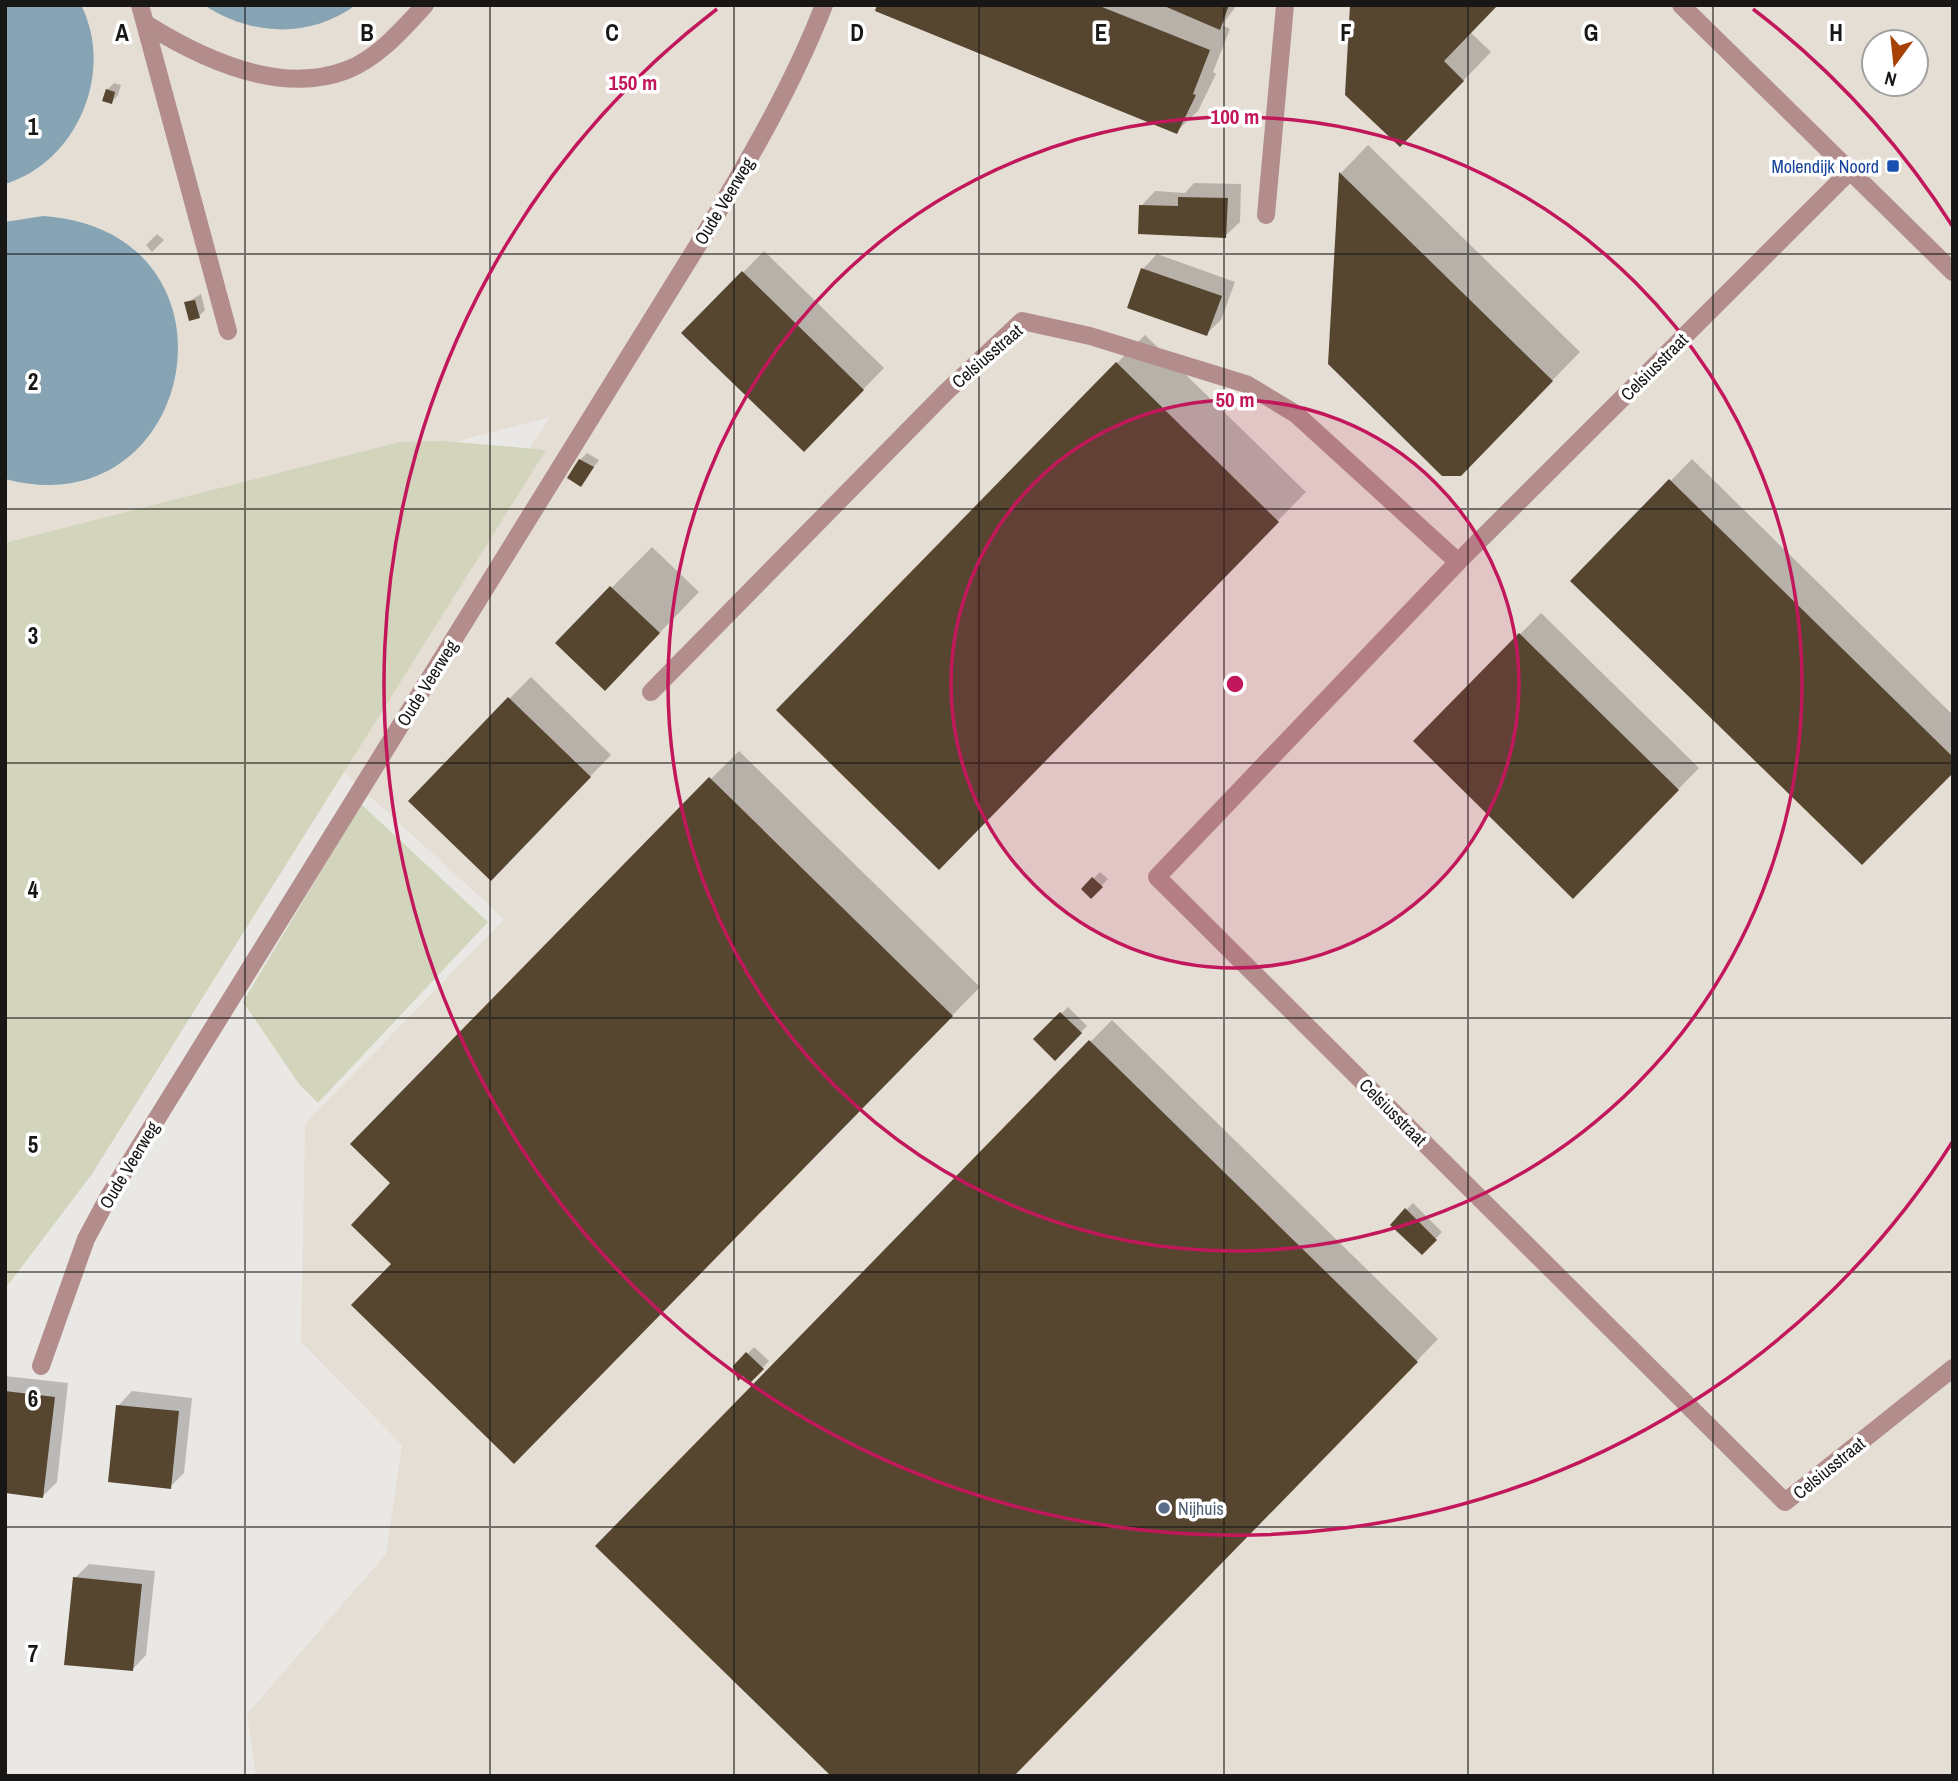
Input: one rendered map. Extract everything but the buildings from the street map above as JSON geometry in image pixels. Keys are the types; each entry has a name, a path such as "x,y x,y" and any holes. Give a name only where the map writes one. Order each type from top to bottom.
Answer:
{"street":[{"path":"140,5 228,331"},
{"path":"146,24 184,48 246,70 289,80 347,70 388,44 425,5"},
{"name":"Oude Veerweg","path":"41,1366 86,1239 108,1196 706,232 805,55 824,5"},
{"path":"1266,215 1284,5"},
{"path":"1681,5 1953,272"},
{"name":"Celsiusstraat","path":"1849,172 1458,562 1157,877 1785,1502 1953,1368"},
{"name":"Celsiusstraat","path":"651,692 946,392 1022,321 1090,336 1246,384 1296,414 1458,562"}],"shaded area":[{"path":"5,5 1953,5 1953,1776 256,1776 247,1714 386,1554 402,1445 301,1342 305,1124 504,919 328,758 550,417 5,560"}],"green space":[{"path":"445,441 546,450 92,1174 5,1289 5,543 400,442"},
{"path":"361,804 488,922 318,1103 299,1084 243,1002"}],"water":[{"path":"5,5 81,5 90,31 94,58 91,85 83,111 70,135 52,156 30,173 5,184"},
{"path":"204,5 356,5 319,24 280,29 241,23"},
{"path":"43,216 110,234 154,271 175,320 176,373 158,423 122,462 71,483 5,479 5,222"}],"place":[{"name":"Molendijk Noord","path":"1893,166"},
{"name":"Nijhuis","path":"1164,1508"}]}
